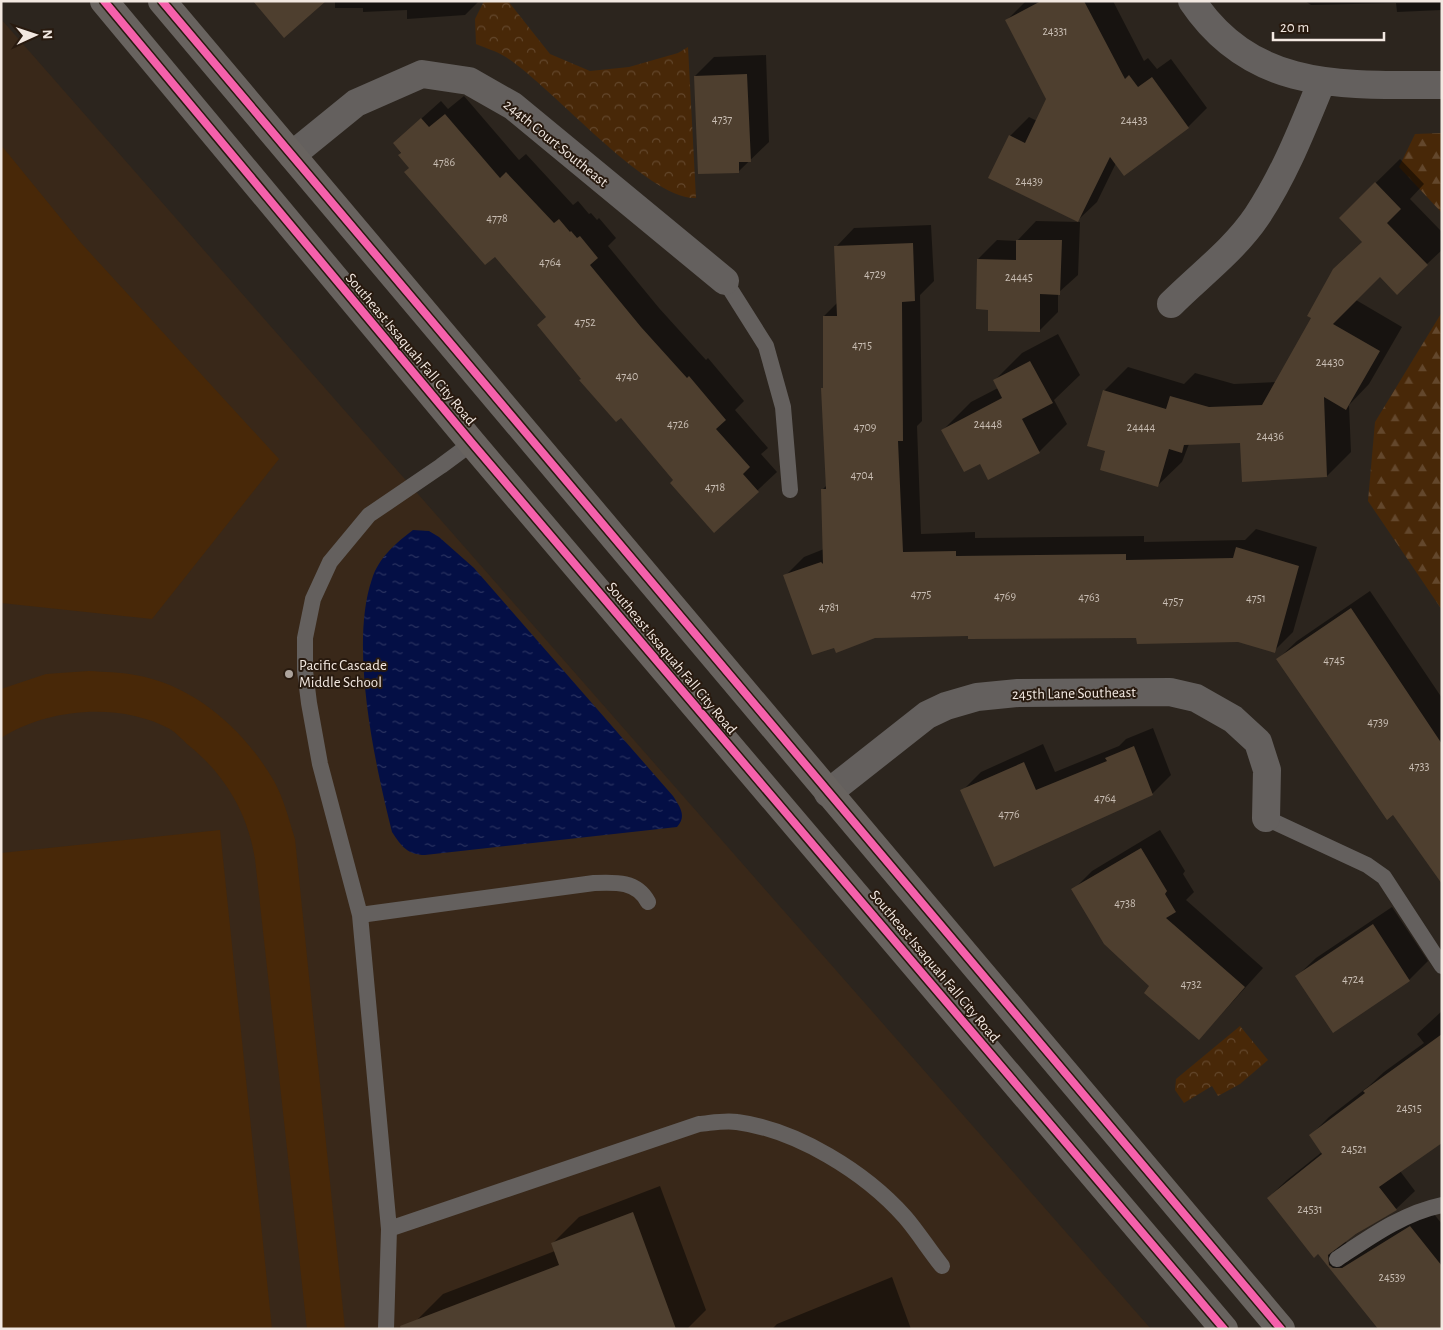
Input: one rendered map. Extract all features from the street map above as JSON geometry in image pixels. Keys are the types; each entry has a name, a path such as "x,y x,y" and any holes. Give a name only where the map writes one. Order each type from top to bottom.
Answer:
{"street":[{"name":"Southeast Issaquah Fall City Road","path":"104,1 472,443 1224,1329"},
{"name":"Southeast Issaquah Fall City Road","path":"162,1 1281,1329"},
{"path":"1192,1 1206,22 1233,48 1273,69 1322,81 1366,85 1442,85"},
{"name":"244th Court Southeast","path":"292,154 356,103 422,74 469,81 513,106 725,281"},
{"path":"1171,304 1238,238 1256,217 1287,163 1322,81"},
{"name":"245th Lane Southeast","path":"828,793 926,715 946,706 977,697 1018,693 1170,692 1196,698 1233,719 1258,742 1267,770 1266,818"}],"lane":[{"path":"725,281 766,346 783,407 790,490"},
{"path":"386,1329 389,1229 360,914 320,764 305,671 305,638 313,599 330,562 369,515 472,443"},
{"path":"1266,818 1367,865 1384,877 1442,966"},
{"path":"360,914 594,882 624,883 643,893 648,902"},
{"path":"389,1229 699,1124 735,1121 768,1128 805,1143 866,1179 904,1216 942,1266"},
{"path":"1337,1259 1385,1228 1426,1208 1442,1205"}],"shaded area":[{"name":"Pacific Cascade Middle School","path":"1,19 1151,1329 1,1329"}],"green space":[{"path":"484,1 508,1 550,54 590,71 629,67 678,53 688,47 696,198 676,194 652,181 626,162 523,70 501,54 476,44 475,19"},
{"path":"1442,133 1442,213 1399,167 1415,134"},
{"path":"1,145 81,243 279,459 152,619 1,603"},
{"path":"1442,312 1442,610 1368,501 1375,422"},
{"path":"89,671 129,674 157,680 198,700 233,728 248,745 262,762 281,795 295,839 345,1329 307,1329 255,859 247,826 232,795 223,781 200,755 170,729 150,720 107,712 84,712 40,720 1,738 1,689 46,674"},
{"path":"220,830 272,1329 1,1329 1,853"},
{"path":"1240,1026 1268,1060 1240,1084 1218,1096 1212,1086 1184,1103 1175,1090 1176,1079"}],"water":[{"path":"413,530 429,531 439,537 474,568 673,796 682,815 682,819 677,827 425,855 409,851 402,845 392,832 378,773 367,705 363,637 366,606 375,571 389,551"}],"building":[{"path":"253,1 326,1 284,38"},
{"path":"1041,1 1084,1 1125,79 1129,75 1138,87 1152,77 1189,128 1124,176 1110,157 1078,222 988,178 1009,135 1025,143 1046,99 1005,20"},
{"path":"747,74 751,162 739,162 739,173 698,174 694,76"},
{"path":"445,114 500,178 506,172 554,223 559,219 577,238 580,236 598,258 590,265 641,327 687,378 689,376 726,420 716,429 750,467 743,474 759,492 714,533 670,483 673,480 621,418 616,422 579,380 581,379 537,325 546,317 495,257 485,265 404,172 409,168 398,155 401,153 393,143 421,118 429,127"},
{"path":"1375,182 1401,209 1387,223 1428,265 1397,295 1380,277 1333,324 1380,351 1346,410 1324,397 1327,477 1242,482 1240,443 1184,445 1182,453 1169,449 1158,487 1100,470 1105,451 1087,446 1103,390 1166,409 1170,396 1209,407 1262,405 1311,318 1307,316 1333,269 1362,242 1339,218"},
{"path":"1016,240 1062,240 1060,295 1040,294 1040,332 988,331 988,310 976,309 977,259 1016,260"},
{"path":"913,243 915,301 902,302 903,441 898,441 903,552 956,551 956,556 1126,554 1126,560 1233,558 1236,547 1299,566 1275,653 1238,642 1137,644 1136,638 968,639 968,636 875,638 836,653 834,648 812,655 783,575 821,562 823,564 821,489 826,489 821,388 823,388 823,316 837,316 834,246"},
{"path":"1030,361 1053,403 1022,419 1040,453 988,480 980,464 964,472 941,430 1002,398 993,380"},
{"path":"1351,608 1442,744 1442,884 1393,815 1387,820 1276,659"},
{"path":"1134,746 1153,795 994,867 960,790 1024,762 1036,790 1107,761 1105,758"},
{"path":"1141,848 1167,891 1165,894 1176,912 1166,918 1245,987 1199,1040 1144,993 1149,986 1104,944 1071,889"},
{"path":"1373,924 1410,981 1333,1033 1295,976"},
{"path":"1442,1034 1442,1143 1379,1187 1397,1210 1356,1234 1328,1255 1329,1265 1333,1268 1342,1268 1410,1226 1442,1266 1442,1329 1378,1329 1318,1254 1314,1258 1267,1198 1322,1154 1309,1135 1365,1093 1363,1091"},
{"path":"633,1212 676,1329 401,1329 400,1326 559,1265 551,1243"}],"cycle path":[{"path":"104,1 472,443 1224,1329"},
{"path":"162,1 1281,1329"}],"place":[{"name":"Pacific Cascade Middle School","path":"289,674"}]}
